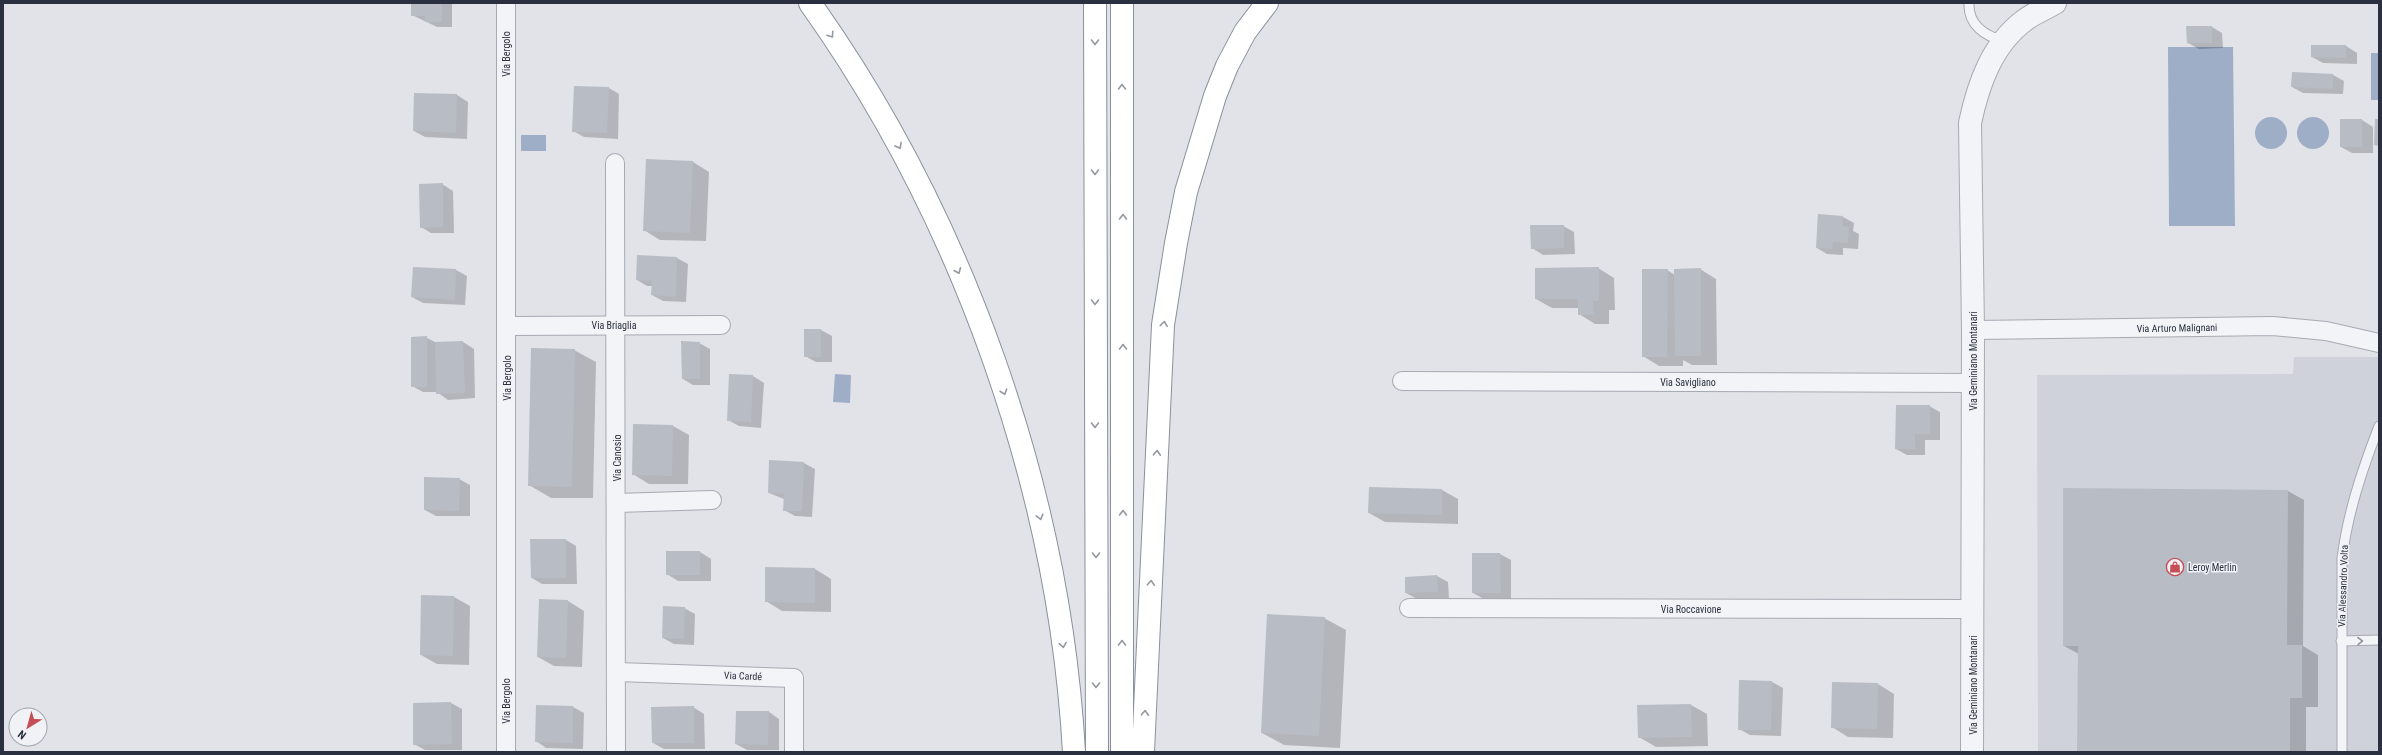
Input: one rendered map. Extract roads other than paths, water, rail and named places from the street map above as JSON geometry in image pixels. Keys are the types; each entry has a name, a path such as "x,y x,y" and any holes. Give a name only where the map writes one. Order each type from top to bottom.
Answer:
{"highway":[{"path":"810,3 852,66 900,148 943,235 978,320 1012,417 1046,541 1070,688 1074,752"},
{"path":"1095,3 1097,752"},
{"path":"1122,3 1122,752"},
{"path":"1143,752 1164,325 1176,243 1186,192 1214,96 1227,66 1245,32 1267,3"}],"street":[{"name":"Via Bergolo","path":"506,3 506,752"},
{"name":"Via Geminiano Montanari","path":"1972,752 1974,330 1970,123 1977,92 1990,62 2004,41 2025,20 2055,3"},
{"name":"Via Canosio","path":"615,163 617,503 616,752"},
{"name":"Via Briaglia","path":"507,326 616,324 721,325"},
{"name":"Via Arturo Malignani","path":"1974,330 2273,326 2326,331 2379,343"},
{"name":"Via Savigliano","path":"1402,381 1974,383"},
{"path":"617,503 712,500"},
{"name":"Via Roccavione","path":"1409,608 1973,609"},
{"name":"Via Cardé","path":"617,672 794,678 794,752"}],"lane":[{"path":"1969,3 1972,18 1979,30 1985,34 2004,41"},
{"name":"Via Alessandro Volta","path":"2342,752 2342,558 2346,531 2357,485 2379,426"},
{"path":"2341,641 2379,640"}],"water":[{"path":"2168,47 2233,47 2235,226 2169,226"},
{"path":"2371,53 2379,53 2379,100 2371,100"},
{"path":"2268,117 2274,117 2284,124 2287,133 2286,139 2280,146 2274,149 2268,149 2258,142 2255,136 2255,130 2262,120"},
{"path":"2310,117 2316,117 2326,124 2329,133 2328,139 2322,146 2316,149 2310,149 2300,142 2297,136 2297,130 2304,120"},
{"path":"521,135 546,135 546,151 521,151"},
{"path":"835,374 851,375 850,403 833,402"}],"place":[{"name":"Leroy Merlin","path":"2175,567"}]}
